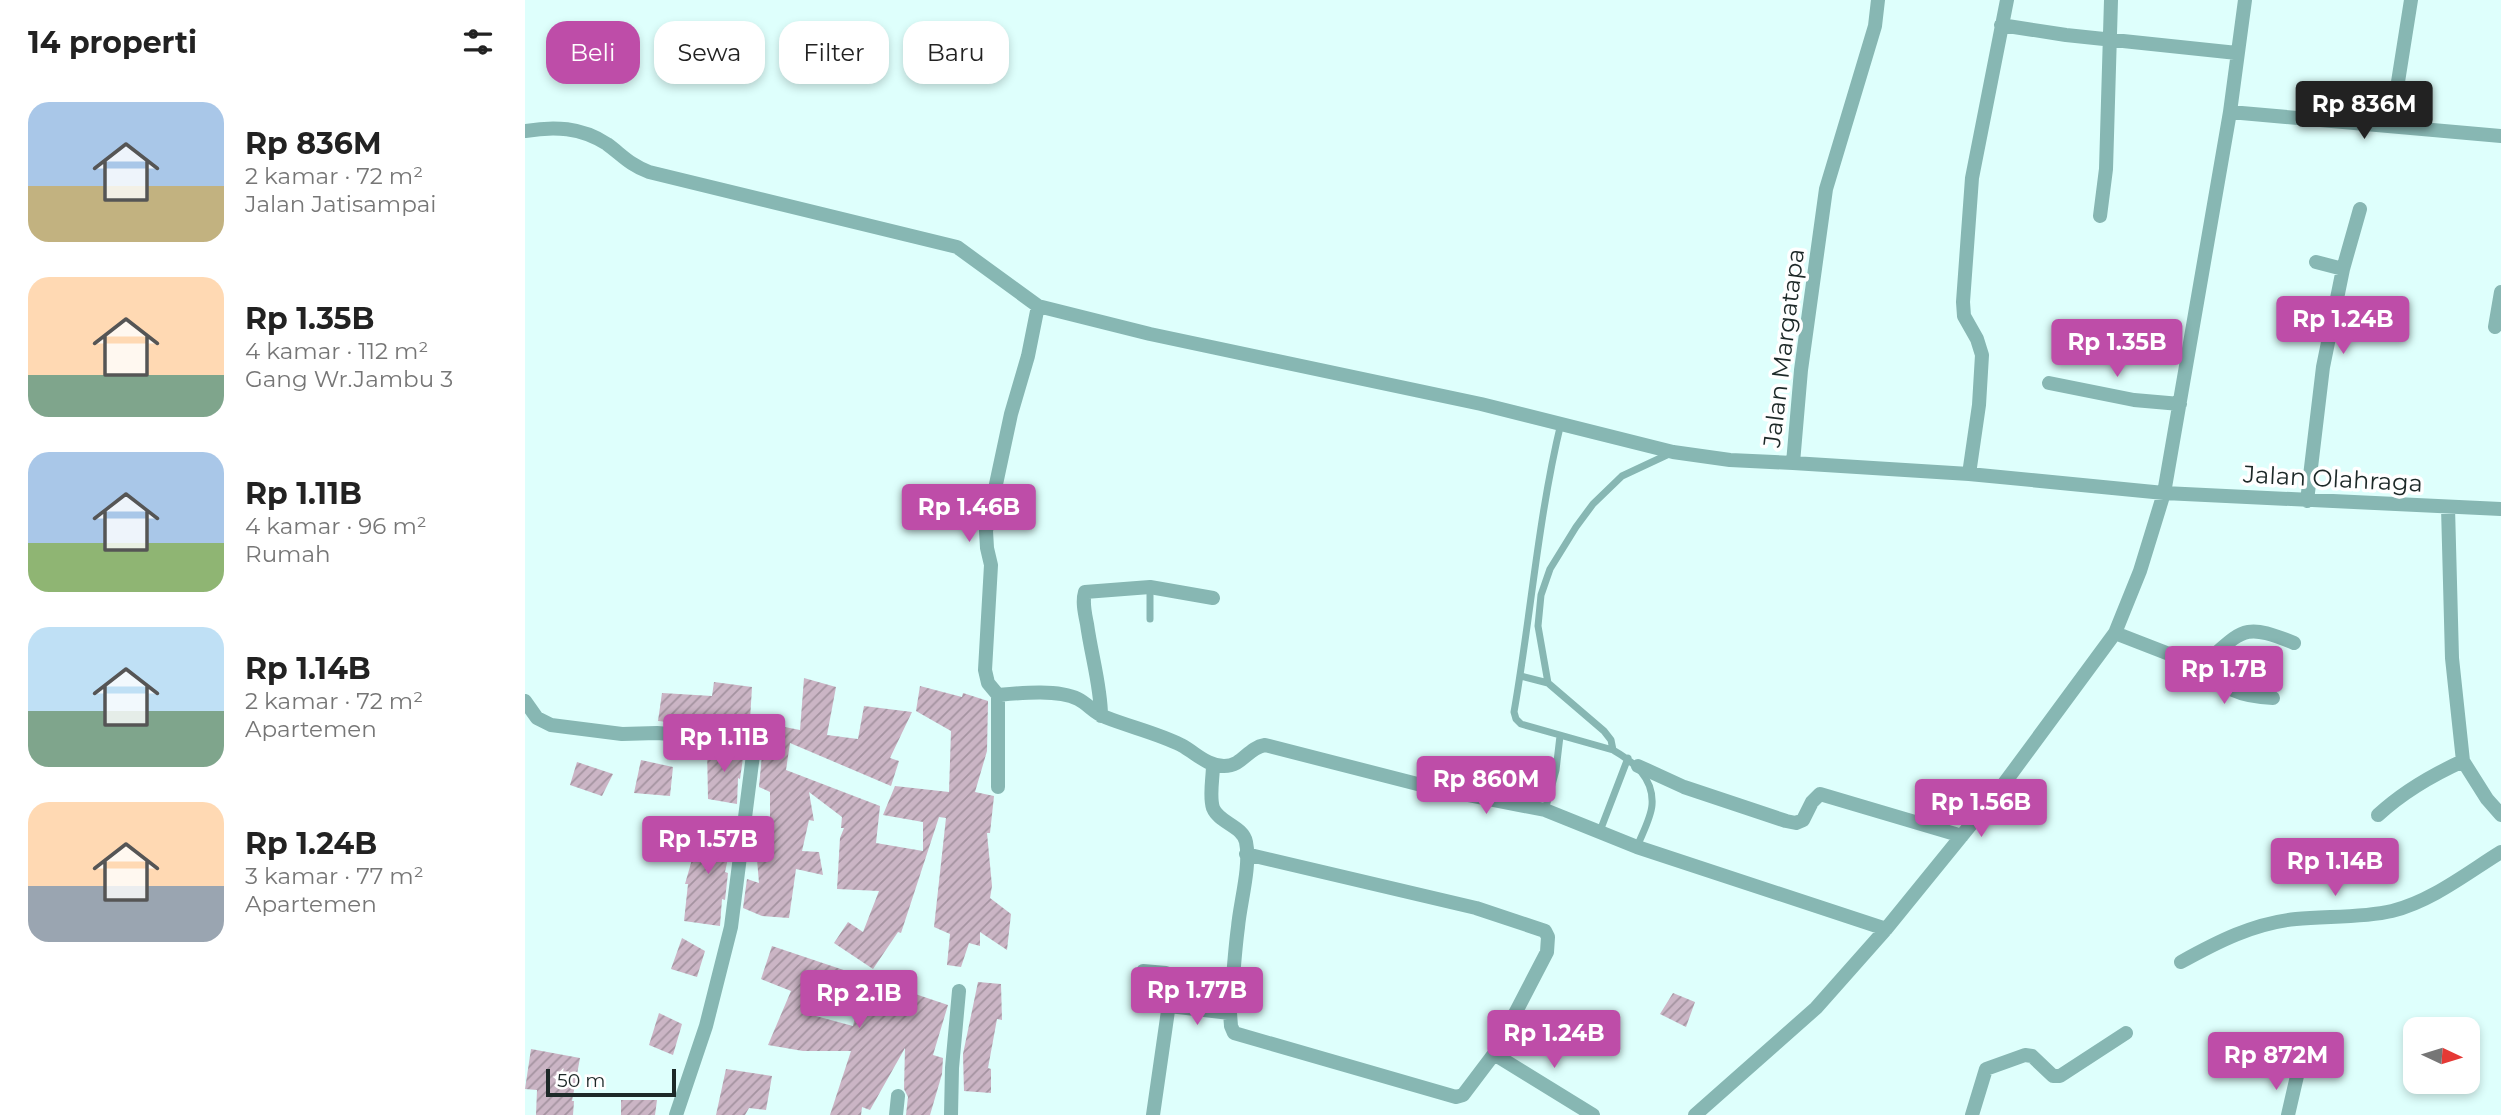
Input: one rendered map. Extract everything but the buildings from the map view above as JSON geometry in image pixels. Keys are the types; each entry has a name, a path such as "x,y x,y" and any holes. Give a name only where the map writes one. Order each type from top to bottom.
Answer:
{"street":[{"name":"Jalan Margatapa","path":"1878,0 1875,26 1826,189 1801,370 1793,463 1969,474 2164,493"},
{"path":"1969,474 1979,405 1982,355 1977,339 1964,316 1963,302 1971,190 2007,0"},
{"path":"2100,216 2106,169 2111,0"},
{"path":"1695,1115 1816,1008 1886,929 2003,785 2115,633 2140,571 2164,493 2230,112 2245,0"},
{"path":"2391,126 2411,0"},
{"path":"2001,24 2066,35 2237,53"},
{"path":"2230,112 2501,136"},
{"path":"525,131 549,127 571,130 607,144 631,165 649,172 957,247 1038,306 1150,334 1562,422 1673,452 1730,460 1793,463"},
{"path":"2307,501 2323,367 2343,269 2360,209"},
{"path":"2316,262 2343,269"},
{"path":"2494,327 2501,292"},
{"path":"998,787 998,695 988,683 985,670 992,565 986,531 1038,306"},
{"path":"2049,383 2134,400 2180,404"},
{"name":"Jalan Olahraga","path":"2164,493 2501,509"},
{"path":"2448,507 2452,658 2463,761 2487,799 2501,815"},
{"path":"1101,716 1101,700 1093,666 1083,595 1088,591 1150,587 1213,598"},
{"path":"2205,663 2234,636 2249,631 2275,635 2294,643"},
{"path":"2115,633 2182,659 2205,663"},
{"path":"2205,663 2213,677 2233,691 2242,695 2273,698"},
{"path":"998,695 1038,692 1077,698 1101,716 1182,745 1213,765 1233,765 1243,761 1249,751 1265,745 1437,789 1545,810 1637,847 1886,929"},
{"path":"525,701 537,718 551,725 622,734 657,733 746,740 754,747 731,927 706,1026 676,1115"},
{"path":"2378,815 2393,801 2435,774 2463,761"},
{"path":"1633,762 1684,787 1786,821 1800,823 1820,794 1962,836"},
{"path":"1213,765 1214,811 1246,840 1230,1013 1234,1033 1455,1097 1463,1095 1494,1054 1547,952 1548,937 1545,932 1521,921 1476,908 1246,854"},
{"path":"2181,962 2225,937 2292,919 2392,911 2431,896 2501,852"},
{"path":"1143,971 1166,973 1172,983 1153,1115"},
{"path":"951,1115 959,991"},
{"path":"1169,1006 1230,1013"},
{"path":"1972,1115 1986,1069 2025,1055 2032,1056 2053,1076 2060,1076 2126,1033"},
{"path":"1494,1054 1593,1115"},
{"path":"2288,1115 2297,1076"},
{"path":"896,1115 898,1096"}],"lane":[{"path":"1562,422 1538,536 1514,712 1521,724 1613,750 1633,762 1651,791 1652,807 1637,847"},
{"path":"1548,683 1538,626 1541,595 1550,569 1593,504 1622,476 1673,452"},
{"path":"1150,587 1150,619"},
{"path":"1521,676 1548,683 1604,731 1611,740 1613,750"},
{"path":"1545,810 1556,771 1560,736"},
{"path":"1600,831 1633,762"}]}
